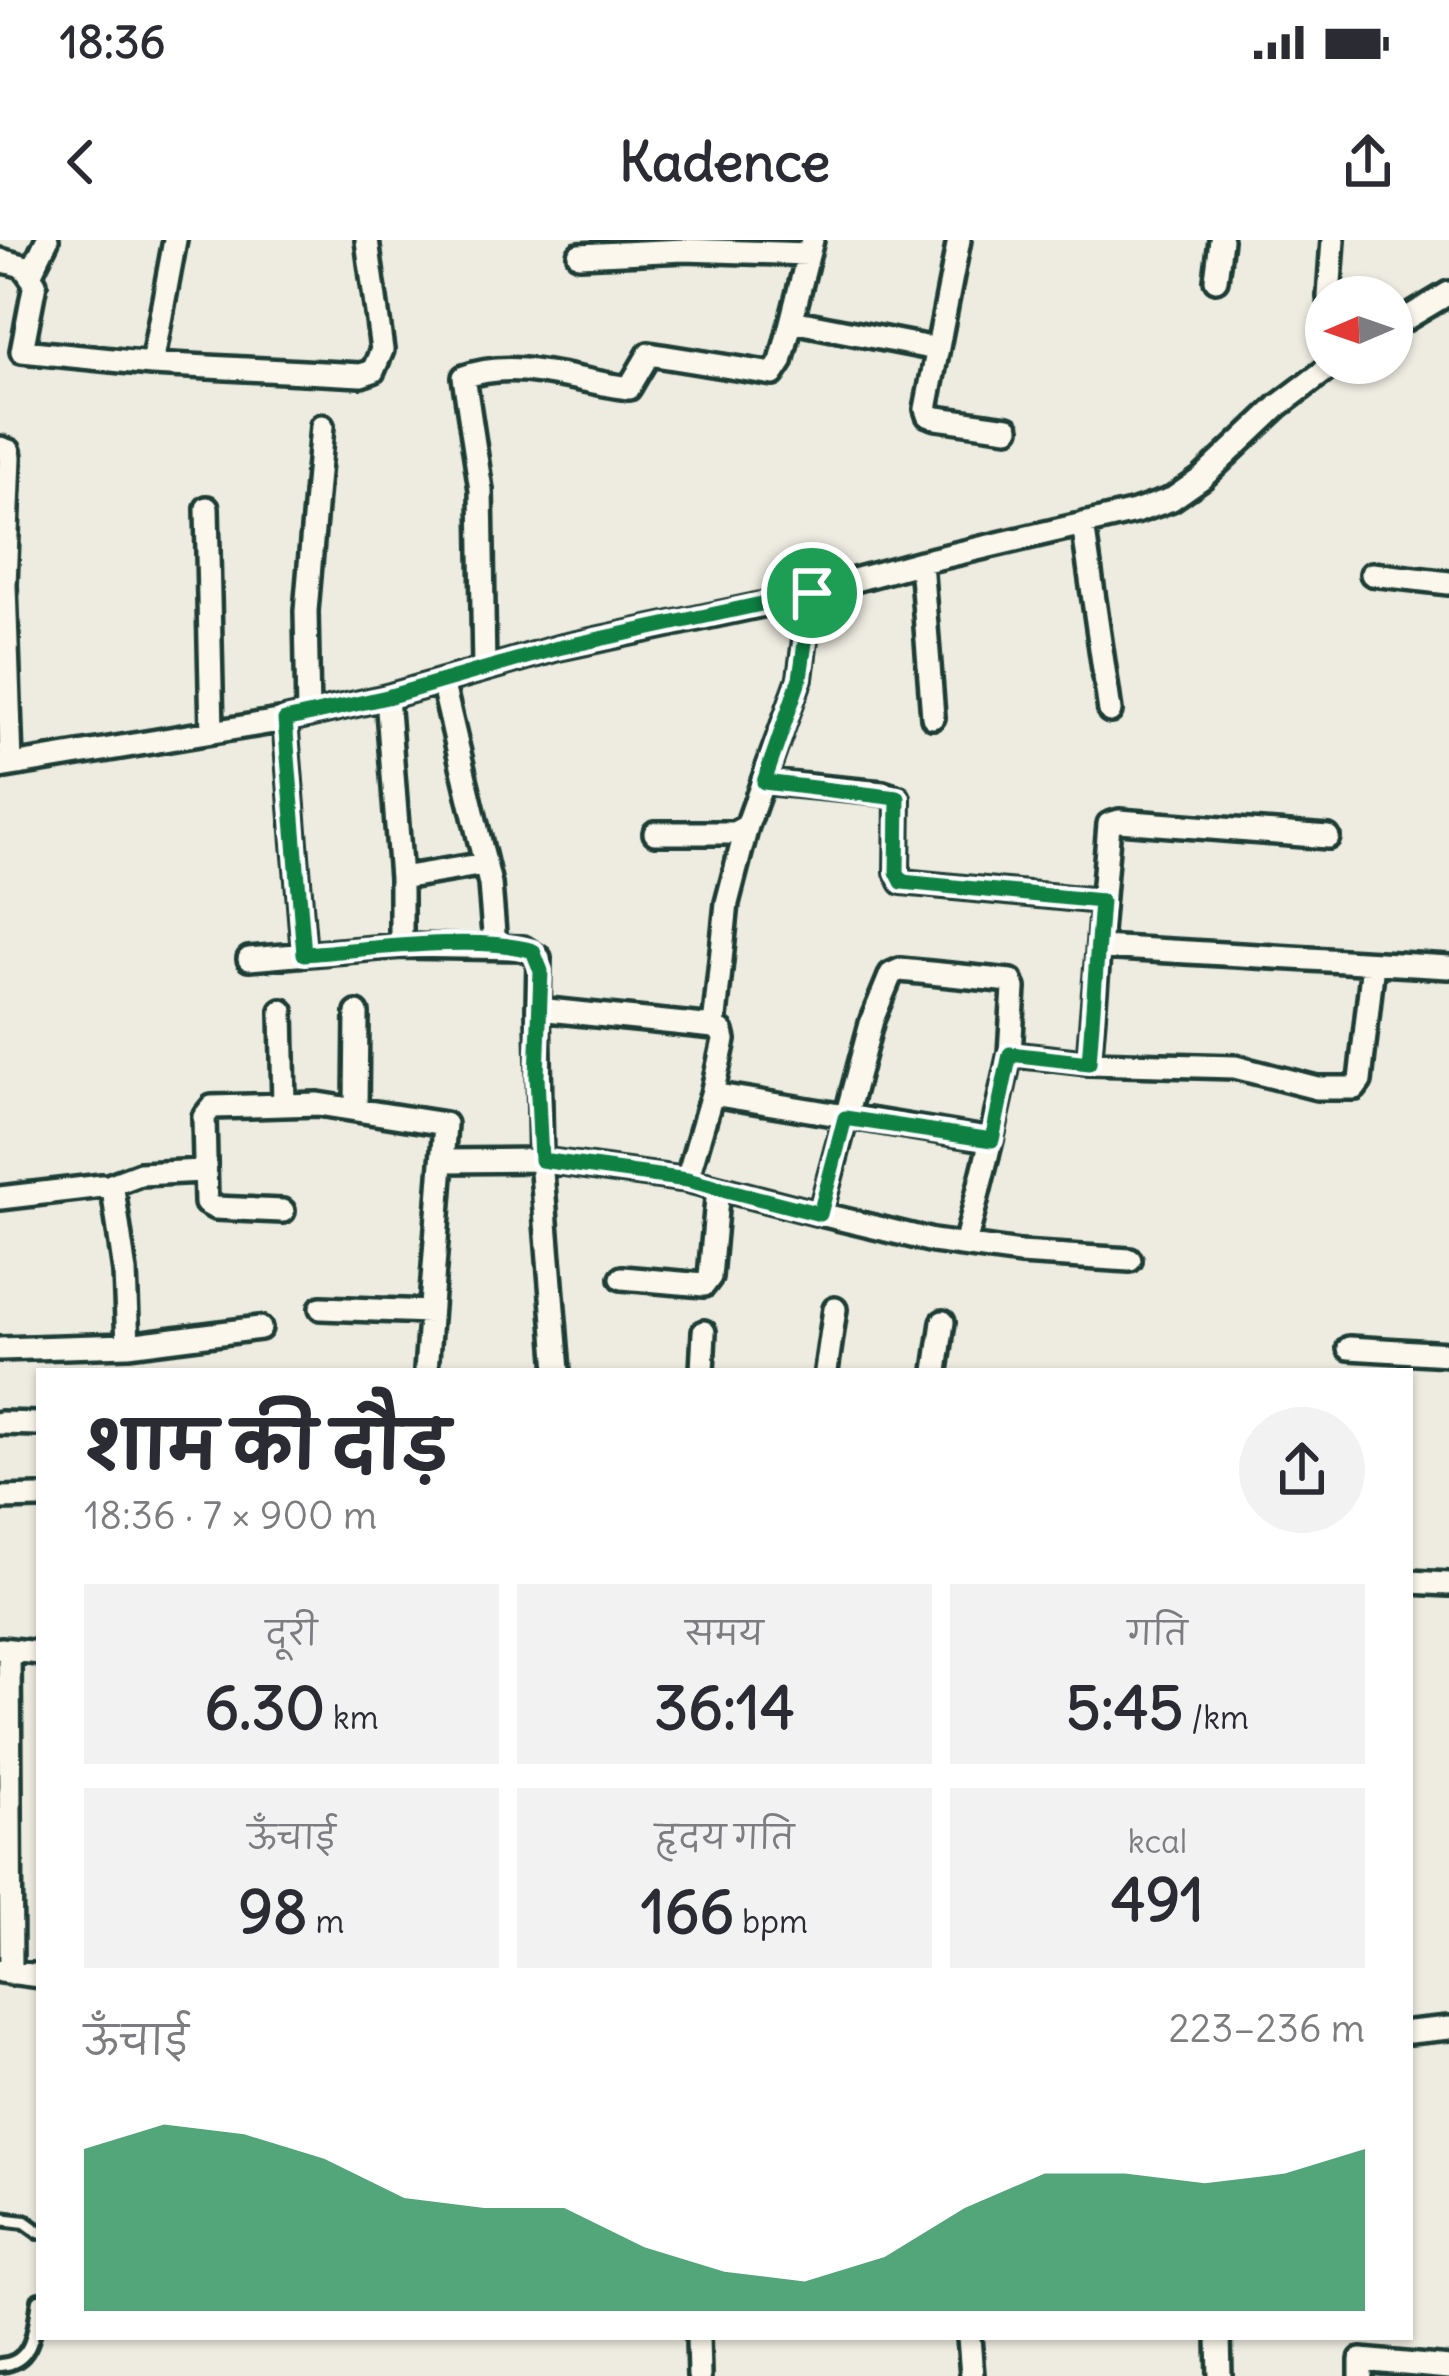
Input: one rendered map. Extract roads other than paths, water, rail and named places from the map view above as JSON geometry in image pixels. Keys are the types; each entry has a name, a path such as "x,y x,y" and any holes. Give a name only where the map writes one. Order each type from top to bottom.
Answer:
{"street":[{"path":"31,273 47,240"},
{"path":"152,364 175,240"},
{"path":"0,260 23,266 35,283 11,349 152,364 361,375 373,371 382,350 367,240"},
{"path":"958,240 926,409 928,415 1008,428"},
{"path":"1216,280 1221,240"},
{"path":"1330,276 1333,240"},
{"path":"484,669 481,490 464,377 559,374 629,388 649,354 773,374 782,362 810,247 579,255"},
{"path":"1413,314 1449,293"},
{"path":"792,321 937,350"},
{"path":"0,448 9,451 10,457 6,765 285,720 387,697 558,648 812,593 1172,499 1306,384"},
{"path":"308,715 305,611 322,426"},
{"path":"207,508 212,732"},
{"path":"1083,524 1110,711"},
{"path":"921,562 933,717"},
{"path":"1372,574 1449,583"},
{"path":"714,1028 727,903 747,826 800,678 812,593"},
{"path":"442,681 485,864 495,946"},
{"path":"387,697 401,878 401,946"},
{"path":"285,720 304,954"},
{"path":"764,782 898,798 897,872 902,882 1101,901"},
{"path":"1089,1063 1108,824 1119,821 1328,837"},
{"path":"655,833 734,833 747,826"},
{"path":"401,878 485,864"},
{"path":"249,959 401,946 523,948 539,958 541,1160 558,1368"},
{"path":"1100,946 1449,967"},
{"path":"1010,1054 1089,1063 1235,1067 1317,1088 1355,1088 1360,1081 1373,964"},
{"path":"820,1214 885,981 900,970 1011,981 1015,988 1010,1054 965,1246"},
{"path":"538,1009 722,1032 712,1094 687,1180"},
{"path":"282,1011 284,1105"},
{"path":"356,1109 357,1013"},
{"path":"712,1094 992,1140"},
{"path":"284,1211 210,1207 203,1171 206,1112 220,1106 284,1105 443,1121 444,1161 426,1368"},
{"path":"444,1161 541,1160 687,1180 965,1246 1130,1260"},
{"path":"0,1198 108,1186 140,1174 203,1171"},
{"path":"108,1186 116,1196 128,1345"},
{"path":"622,1278 704,1285 710,1277 718,1188"},
{"path":"320,1308 430,1312"},
{"path":"826,1368 836,1309"},
{"path":"936,1368 943,1322"},
{"path":"0,1349 128,1345 260,1328"},
{"path":"702,1368 704,1332"},
{"path":"1349,1348 1449,1354"},
{"path":"0,1423 36,1424"},
{"path":"0,1498 36,1497"},
{"path":"1413,1582 1449,1584"},
{"path":"36,1653 5,1650 6,1972 36,1976"},
{"path":"1413,2032 1449,2028"},
{"path":"698,2340 699,2376"},
{"path":"970,2340 972,2376"},
{"path":"1219,2340 1220,2376"},
{"path":"1361,2376 1361,2360 1449,2368"}],"lane":[{"path":"0,2219 26,2222 36,2230"},
{"path":"0,2365 19,2361 26,2354 36,2312"}]}
